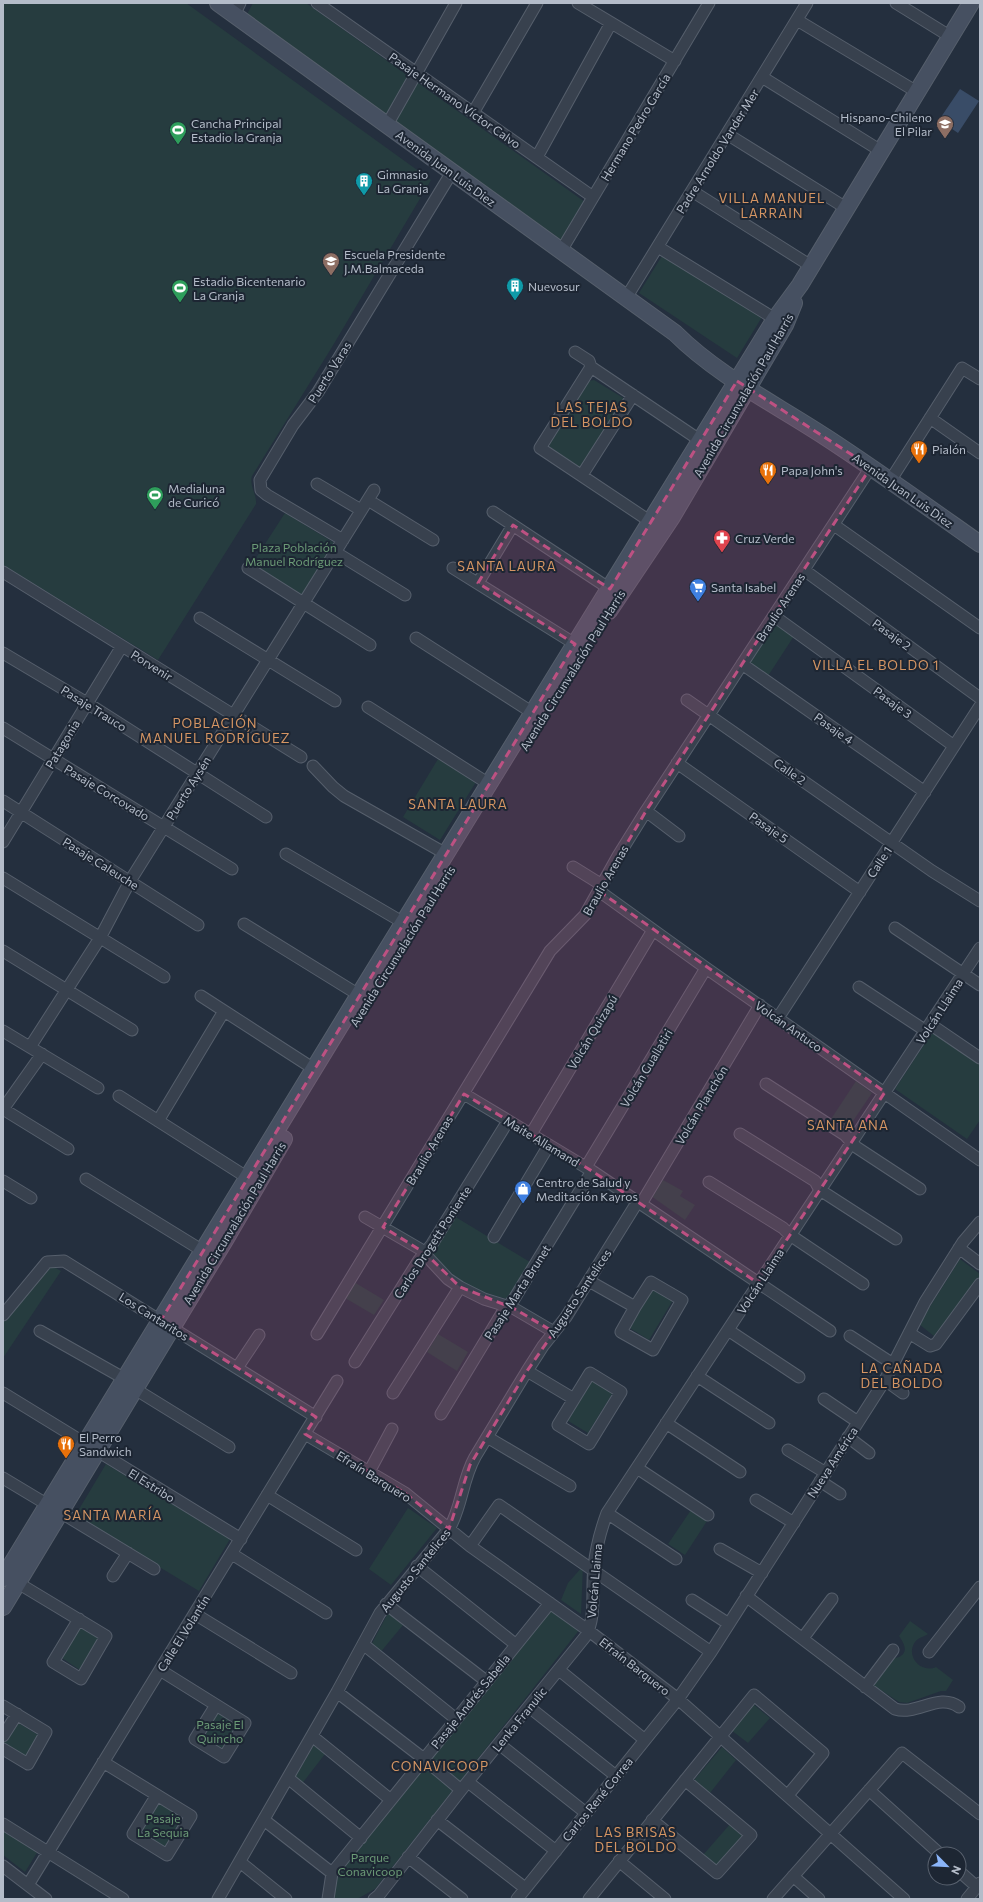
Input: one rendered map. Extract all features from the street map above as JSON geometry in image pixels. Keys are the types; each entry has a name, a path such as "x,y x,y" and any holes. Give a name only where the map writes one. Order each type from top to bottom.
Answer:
{"main road":[{"name":"Avenida Juan Luis Diez","path":"218,3 237,9 387,125 626,298 675,333 699,345 745,380 781,398 826,437 980,544"},
{"name":"Avenida Circunvalación Paul Harris","path":"3,1607 8,1573 54,1509 166,1324 611,608 672,517 745,380 775,319 812,266 971,3"},
{"name":"Avenida Circunvalación Paul Harris","path":"166,1324 203,1251 575,644 701,441 788,320 800,285"}],"street":[{"name":"Pasaje Hermano Víctor Calvo","path":"317,3 594,197"},
{"path":"387,125 456,3"},
{"path":"473,113 537,3"},
{"path":"578,3 675,60"},
{"name":"Hermano Pedro García","path":"561,251 708,3"},
{"name":"Padre Arnoldo Vander Mer","path":"626,298 807,3"},
{"path":"896,3 951,37"},
{"path":"797,20 917,92"},
{"path":"536,157 611,23"},
{"path":"762,77 881,151"},
{"path":"727,134 846,208"},
{"name":"Puerto Varas","path":"343,540 267,495 261,490 260,480 293,425 318,392 452,172"},
{"path":"692,191 812,266"},
{"path":"658,247 775,319"},
{"path":"575,352 589,361 591,367 701,441"},
{"path":"591,367 540,448 651,522"},
{"path":"890,481 962,368 980,380"},
{"path":"582,475 633,395"},
{"path":"930,418 980,453"},
{"name":"Braulio Arenas","path":"317,1334 550,951 580,921 646,811 871,467"},
{"path":"317,484 361,510"},
{"name":"Puerto Aysén","path":"30,1047 100,938 130,881 374,490"},
{"path":"368,500 433,540"},
{"path":"494,512 610,589"},
{"path":"478,583 513,525"},
{"path":"834,525 980,628"},
{"path":"335,552 405,595"},
{"path":"248,568 370,645"},
{"path":"453,568 575,644"},
{"name":"Pasaje 2","path":"804,570 980,698"},
{"name":"Porvenir","path":"3,572 301,757"},
{"name":"Pasaje 3","path":"774,616 954,746"},
{"path":"200,618 335,701"},
{"path":"416,638 533,713"},
{"name":"Patagonia","path":"3,842 122,646"},
{"name":"Pasaje Trauco","path":"3,653 87,703 266,816"},
{"name":"Pasaje 4","path":"742,664 925,792"},
{"name":"Calle 2","path":"687,700 955,886 980,901"},
{"name":"Calle 1","path":"778,1018 980,706"},
{"path":"368,707 489,784"},
{"name":"Pasaje Corcovado","path":"3,728 232,869"},
{"name":"Pasaje 5","path":"677,763 860,892"},
{"path":"313,766 344,796 446,854"},
{"name":"Pasaje Caleuche","path":"3,801 198,925"},
{"path":"646,811 679,836"},
{"path":"286,854 404,923"},
{"name":"Volcán Antuco","path":"573,867 653,930 980,1160"},
{"path":"3,878 164,977"},
{"path":"244,924 359,995"},
{"path":"895,928 980,985"},
{"name":"Volcán Quizapú","path":"531,1134 653,930"},
{"name":"Volcán Llaima","path":"589,1631 592,1620 597,1540 606,1513 980,948"},
{"path":"3,951 132,1030"},
{"name":"Volcán Guallatiri","path":"589,1169 706,968"},
{"path":"859,987 980,1058"},
{"path":"201,996 314,1069"},
{"name":"Volcán Planchón","path":"640,1203 760,1005"},
{"path":"158,1121 224,1011"},
{"path":"3,1031 98,1088"},
{"path":"42,1054 3,1109 68,1149"},
{"path":"766,1084 845,1135 856,1147 920,1189"},
{"name":"Maite Allamand","path":"464,1094 589,1169 830,1330"},
{"path":"119,1096 248,1178"},
{"name":"Carlos Drogett Poniente","path":"355,1362 508,1121"},
{"path":"740,1134 815,1181 820,1190 896,1240"},
{"path":"494,1237 549,1145"},
{"name":"Pasaje Marta Brunet","path":"441,1414 502,1313 509,1306 589,1169"},
{"path":"86,1179 203,1251"},
{"path":"3,1181 31,1198"},
{"path":"709,1182 783,1228 790,1235 863,1284"},
{"name":"Augusto Santelices","path":"218,1899 386,1604 449,1529 456,1514 470,1465 526,1371 566,1317 640,1203"},
{"path":"365,1217 425,1253 448,1279 460,1287 484,1299 509,1306 554,1332"},
{"name":"Nueva América","path":"678,1699 711,1652 885,1380 925,1302 959,1248 980,1222"},
{"path":"959,1248 980,1264"},
{"name":"Los Cantaritos","path":"3,1315 47,1262 64,1261 316,1417"},
{"path":"588,1281 636,1307"},
{"path":"651,1282 682,1300 652,1350 621,1332 636,1307 651,1282"},
{"path":"909,1332 930,1346 938,1343 980,1284"},
{"path":"392,1393 460,1287"},
{"path":"728,1330 799,1377"},
{"path":"40,1331 130,1384 229,1447"},
{"path":"237,1368 260,1335"},
{"path":"850,1336 893,1364"},
{"path":"526,1371 574,1399"},
{"path":"590,1373 622,1392 589,1444 558,1425 574,1399 590,1373"},
{"path":"697,1376 769,1423"},
{"path":"885,1380 903,1393"},
{"name":"Calle El Volantín","path":"28,1885 337,1381"},
{"name":"El Estribo","path":"3,1393 241,1539"},
{"path":"824,1399 858,1422"},
{"path":"666,1423 740,1472"},
{"path":"368,1472 392,1429"},
{"name":"Efraín Barquero","path":"305,1434 405,1493 470,1546 589,1631 678,1699 904,1899"},
{"path":"487,1437 570,1486"},
{"path":"848,1438 869,1453"},
{"path":"788,1450 823,1477 840,1494"},
{"path":"637,1468 708,1515"},
{"path":"3,1478 154,1569"},
{"path":"267,1496 356,1550"},
{"path":"756,1500 794,1523"},
{"path":"470,1546 499,1505 594,1569 711,1652"},
{"path":"606,1513 676,1559"},
{"path":"720,1549 762,1573"},
{"path":"113,1576 128,1553"},
{"path":"232,1554 326,1613"},
{"path":"417,1566 516,1644"},
{"path":"8,1573 106,1636 81,1679 53,1662 79,1619"},
{"path":"929,1652 980,1587"},
{"path":"746,1596 803,1638 891,1707 899,1711 910,1711 944,1702 952,1703 959,1707"},
{"path":"803,1638 832,1599"},
{"path":"692,1600 729,1624"},
{"name":"Pasaje Andrés Sabella","path":"332,1873 550,1603"},
{"path":"386,1604 486,1681"},
{"path":"195,1614 291,1673"},
{"name":"Lenka Franulic","path":"379,1898 437,1820 589,1631"},
{"path":"363,1644 456,1719"},
{"path":"865,1687 893,1650"},
{"path":"160,1670 245,1723 224,1757 195,1739 216,1705"},
{"path":"559,1670 645,1740"},
{"path":"337,1692 424,1759 556,1851"},
{"path":"589,1899 754,1694 823,1753 788,1795"},
{"name":"Carlos René Correa","path":"517,1899 678,1699"},
{"path":"3,1706 46,1732 28,1764 3,1749"},
{"path":"529,1707 616,1776"},
{"path":"3,1736 17,1714"},
{"path":"312,1736 391,1800"},
{"path":"499,1744 586,1813"},
{"path":"773,1899 902,1753 980,1814"},
{"path":"103,1762 157,1795 191,1816 167,1855 133,1834 157,1795"},
{"path":"288,1778 361,1838"},
{"path":"652,1820 717,1873 751,1835 685,1780"},
{"path":"869,1790 931,1846"},
{"path":"264,1820 332,1873 328,1899"},
{"path":"437,1820 526,1888"},
{"path":"3,1824 123,1899"},
{"path":"408,1857 462,1899"},
{"path":"620,1861 665,1899"},
{"path":"240,1862 286,1899"},
{"path":"3,1866 46,1899"},
{"path":"793,1876 819,1899"},
{"path":"967,1877 978,1885 967,1899"}],"highlighted area":[{"path":"737,381 871,467 646,811 599,891 885,1092 758,1283 592,1171 464,1094 383,1227 425,1253 460,1287 513,1308 554,1332 527,1371 470,1465 449,1529 405,1493 305,1434 316,1417 161,1320 575,644 478,583 513,525 610,589"}],"green space":[{"name":"Estadio Bicentenario La Granja","path":"3,3 186,3 431,180 332,347 252,476 251,480 256,504 158,660 3,565"},
{"path":"253,3 306,3 585,202 563,241 246,16"},
{"path":"662,256 762,317 737,358 639,293"},
{"path":"594,380 625,399 586,465 580,467 550,447 549,443 589,381"},
{"name":"Plaza Población Manuel Rodríguez","path":"285,513 336,544 304,596 252,564"},
{"path":"776,622 794,636 768,676 749,664"},
{"path":"438,759 476,782 440,840 403,817"},
{"path":"933,1031 980,1064 980,1120 967,1139 895,1089"},
{"path":"856,1081 872,1093 847,1130 831,1119"},
{"path":"663,1180 683,1191 680,1196 695,1205 685,1220 651,1196"},
{"path":"454,1216 530,1262 508,1299 484,1292 465,1283 439,1262 431,1252"},
{"path":"960,1259 980,1274 980,1276 934,1336 919,1324"},
{"path":"54,1267 61,1271 3,1358 3,1322 46,1269"},
{"path":"354,1282 384,1300 374,1315 345,1298"},
{"path":"652,1287 673,1300 649,1340 628,1327"},
{"path":"438,1334 468,1352 457,1371 427,1352"},
{"path":"592,1377 614,1391 588,1433 565,1419"},
{"path":"106,1464 230,1539 199,1591 75,1516"},
{"path":"408,1508 437,1528 391,1585 369,1569"},
{"path":"691,1510 707,1521 685,1555 668,1544"},
{"path":"583,1566 581,1614 561,1600 568,1583"},
{"name":"Parque Conavicoop","path":"551,1608 580,1629 375,1889 357,1899 331,1899 337,1874"},
{"path":"388,1613 403,1625 379,1654 370,1647"},
{"path":"910,1621 928,1634 915,1642 912,1647 913,1658 920,1666 930,1669 936,1667 953,1680 946,1691 941,1691 907,1703 899,1702 873,1685 885,1667 893,1659 904,1653 905,1647 899,1636"},
{"path":"80,1625 99,1636 80,1670 62,1658"},
{"path":"753,1704 770,1718 748,1743 731,1730"},
{"name":"Pasaje El Quincho","path":"217,1709 241,1724 223,1752 199,1738"},
{"path":"15,1721 40,1736 26,1760 3,1746 3,1742"},
{"path":"314,1745 325,1754 301,1785 294,1779"},
{"path":"722,1747 736,1760 710,1793 694,1780"},
{"name":"Pasaje La Sequia","path":"159,1800 187,1817 167,1850 139,1833"},
{"path":"731,1823 745,1835 717,1868 703,1855"},
{"path":"3,1830 38,1851 25,1872 3,1855"}],"water":[{"path":"960,89 979,101 958,133 939,120"}],"place":[{"name":"Hispano-Chileno El Pilar","path":"945,139"},
{"name":"Cancha Principal Estadio la Granja","path":"178,145"},
{"name":"Gimnasio La Granja","path":"364,196"},
{"name":"Escuela Presidente J.M.Balmaceda","path":"331,276"},
{"name":"Nuevosur","path":"515,301"},
{"name":"Estadio Bicentenario La Granja","path":"180,303"},
{"name":"Pialón","path":"919,464"},
{"name":"Papa John's","path":"768,485"},
{"name":"Medialuna de Curicó","path":"155,510"},
{"name":"Cruz Verde","path":"722,553"},
{"name":"Santa Isabel","path":"698,602"},
{"name":"Centro de Salud y Meditación Kayros","path":"523,1204"},
{"name":"El Perro Sandwich","path":"66,1459"}],"district":[{"name":"VILLA MANUEL LARRAIN","path":"772,206"},
{"name":"LAS TEJAS DEL BOLDO","path":"592,414"},
{"name":"SANTA LAURA","path":"507,566"},
{"name":"VILLA EL BOLDO 1","path":"876,665"},
{"name":"POBLACIÓN MANUEL RODRÍGUEZ","path":"215,730"},
{"name":"SANTA LAURA","path":"458,804"},
{"name":"SANTA ANA","path":"848,1125"},
{"name":"LA CAÑADA DEL BOLDO","path":"902,1376"},
{"name":"SANTA MARÍA","path":"113,1515"},
{"name":"CONAVICOOP","path":"440,1766"},
{"name":"LAS BRISAS DEL BOLDO","path":"636,1840"}]}
